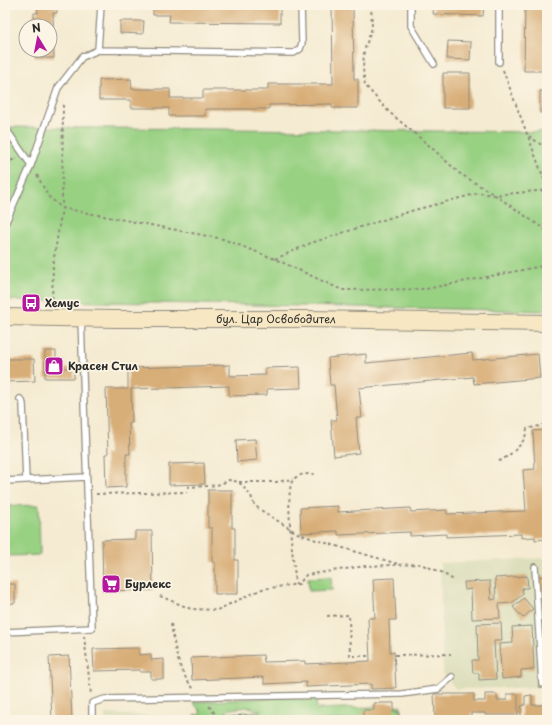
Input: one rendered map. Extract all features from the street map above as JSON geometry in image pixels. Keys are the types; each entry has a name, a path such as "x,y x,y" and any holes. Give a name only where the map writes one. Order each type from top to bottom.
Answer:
{"main road":[{"name":"бул. Цар Освободител","path":"5,317 81,319 308,319 547,323"}],"lane":[{"path":"98,50 100,5"},
{"path":"5,224 31,165 58,88 82,57 98,50 294,53 300,49 302,43 301,5"},
{"path":"411,5 410,26 434,64"},
{"path":"499,5 499,62"},
{"path":"5,120 6,129 31,165"},
{"path":"5,632 92,628 81,319"},
{"path":"20,400 22,400 23,404 26,480"},
{"path":"5,481 86,477"},
{"path":"535,567 542,684"},
{"path":"92,720 92,703 105,698 402,694 438,689 452,677"}],"path":[{"path":"371,5 372,28 364,51 363,69 365,85 389,112 459,173 495,195 547,231"},
{"path":"275,259 311,243 412,211 479,194 495,195 547,188 499,62"},
{"path":"52,318 53,264 62,208 63,100 58,88"},
{"path":"528,135 547,149"},
{"path":"31,165 48,196 62,208 223,240 275,259 342,290 426,289 547,265"},
{"path":"500,461 514,450 524,439 527,429 547,424"},
{"path":"187,487 221,484 229,480 239,482 276,482 302,475 316,474"},
{"path":"294,478 290,489 291,529 296,585"},
{"path":"239,482 251,496 254,504 259,509 291,529 316,540 402,565"},
{"path":"87,494 187,492"},
{"path":"160,596 190,609 217,610 262,589 299,584 306,575 365,566 420,564 441,572 455,581"},
{"path":"327,616 349,615 350,656 370,656"},
{"path":"170,624 179,664 186,680 220,720"},
{"path":"82,628 92,703"},
{"path":"395,655 451,654"},
{"path":"227,720 243,715 255,716 266,720"}],"shaded area":[{"path":"547,558 547,687 456,689 443,674 440,563"},
{"path":"105,714 194,717 194,720 105,720"}],"green space":[{"path":"5,127 547,132 547,311 5,300"},
{"path":"39,505 40,555 5,556 5,506"},
{"path":"331,577 332,590 309,591 308,578"},
{"path":"316,695 317,709 401,706 402,720 194,720 194,715 201,714 193,702","holes":["249,707 261,711 224,713 230,709"]}],"building":[{"path":"37,5 57,5 57,13 53,13 53,18 34,18 34,13 38,13"},
{"path":"153,5 280,5 280,23 169,22 170,15 153,15"},
{"path":"332,5 353,5 354,79 358,79 358,108 332,108 332,104 269,105 269,109 205,109 205,116 169,116 169,108 131,108 131,100 99,100 99,80 131,79 132,89 170,89 170,98 203,98 203,90 268,90 268,84 333,84"},
{"path":"434,5 484,5 483,16 433,14"},
{"path":"525,5 546,5 545,71 524,71"},
{"path":"120,21 144,21 143,34 120,33"},
{"path":"448,41 471,42 470,60 447,59"},
{"path":"443,73 470,73 470,108 443,108"},
{"path":"540,91 547,91 547,113 540,113"},
{"path":"45,351 56,351 56,368 74,368 74,378 45,378"},
{"path":"472,353 473,360 538,354 540,378 474,384 473,377 359,388 362,418 356,418 359,453 334,456 331,420 337,420 334,385 330,385 328,358 366,354 366,363"},
{"path":"5,359 34,359 35,381 5,382"},
{"path":"230,365 230,376 266,375 265,368 300,367 301,388 267,389 267,395 229,396 229,386 131,389 132,423 129,423 130,454 126,454 126,487 106,488 105,454 108,454 106,389 128,389 128,368"},
{"path":"547,430 547,539 535,540 535,537 521,538 521,534 446,537 446,534 410,536 410,532 338,535 338,531 301,533 300,508 338,506 338,512 410,508 411,512 447,510 447,514 526,511 523,470 535,469 533,431"},
{"path":"255,439 257,460 237,462 236,440"},
{"path":"204,463 205,484 169,485 169,464"},
{"path":"208,490 232,490 232,528 235,528 235,560 238,560 238,594 215,594 215,562 212,562 212,528 208,528"},
{"path":"135,531 152,531 153,590 103,591 102,540 135,539"},
{"path":"527,576 528,588 522,588 523,594 512,603 499,604 500,618 472,619 471,589 465,590 464,582 490,581 491,600 496,599 495,578"},
{"path":"546,576 547,597 539,598 538,577"},
{"path":"394,578 396,620 389,620 390,652 394,652 396,688 371,689 371,684 306,687 306,682 264,684 264,677 192,680 191,658 263,655 264,662 305,661 305,664 370,661 368,618 375,618 373,579"},
{"path":"5,584 15,584 15,603 5,604"},
{"path":"524,598 533,609 523,618 513,607"},
{"path":"547,604 547,630 542,630 542,614"},
{"path":"501,623 502,641 494,641 496,679 479,680 479,673 473,673 472,660 478,660 477,624"},
{"path":"532,626 534,669 521,670 521,677 502,679 499,644 513,643 512,627"},
{"path":"139,648 139,655 151,654 151,660 164,659 164,679 151,679 151,672 140,672 140,670 94,671 93,649"},
{"path":"69,656 72,720 52,720 49,657"},
{"path":"434,694 474,694 474,701 485,701 485,694 497,694 497,700 507,700 507,694 518,694 518,715 485,715 485,713 471,713 471,716 435,717"},
{"path":"532,695 532,705 547,705 547,720 521,720 521,706 525,705 525,696"},
{"path":"374,703 394,703 394,712 399,712 399,720 363,720 363,710 374,710"}],"place":[{"name":"Хемус","path":"31,303"},
{"name":"Красен Стил","path":"54,366"},
{"name":"Бурлекс","path":"111,584"}]}
